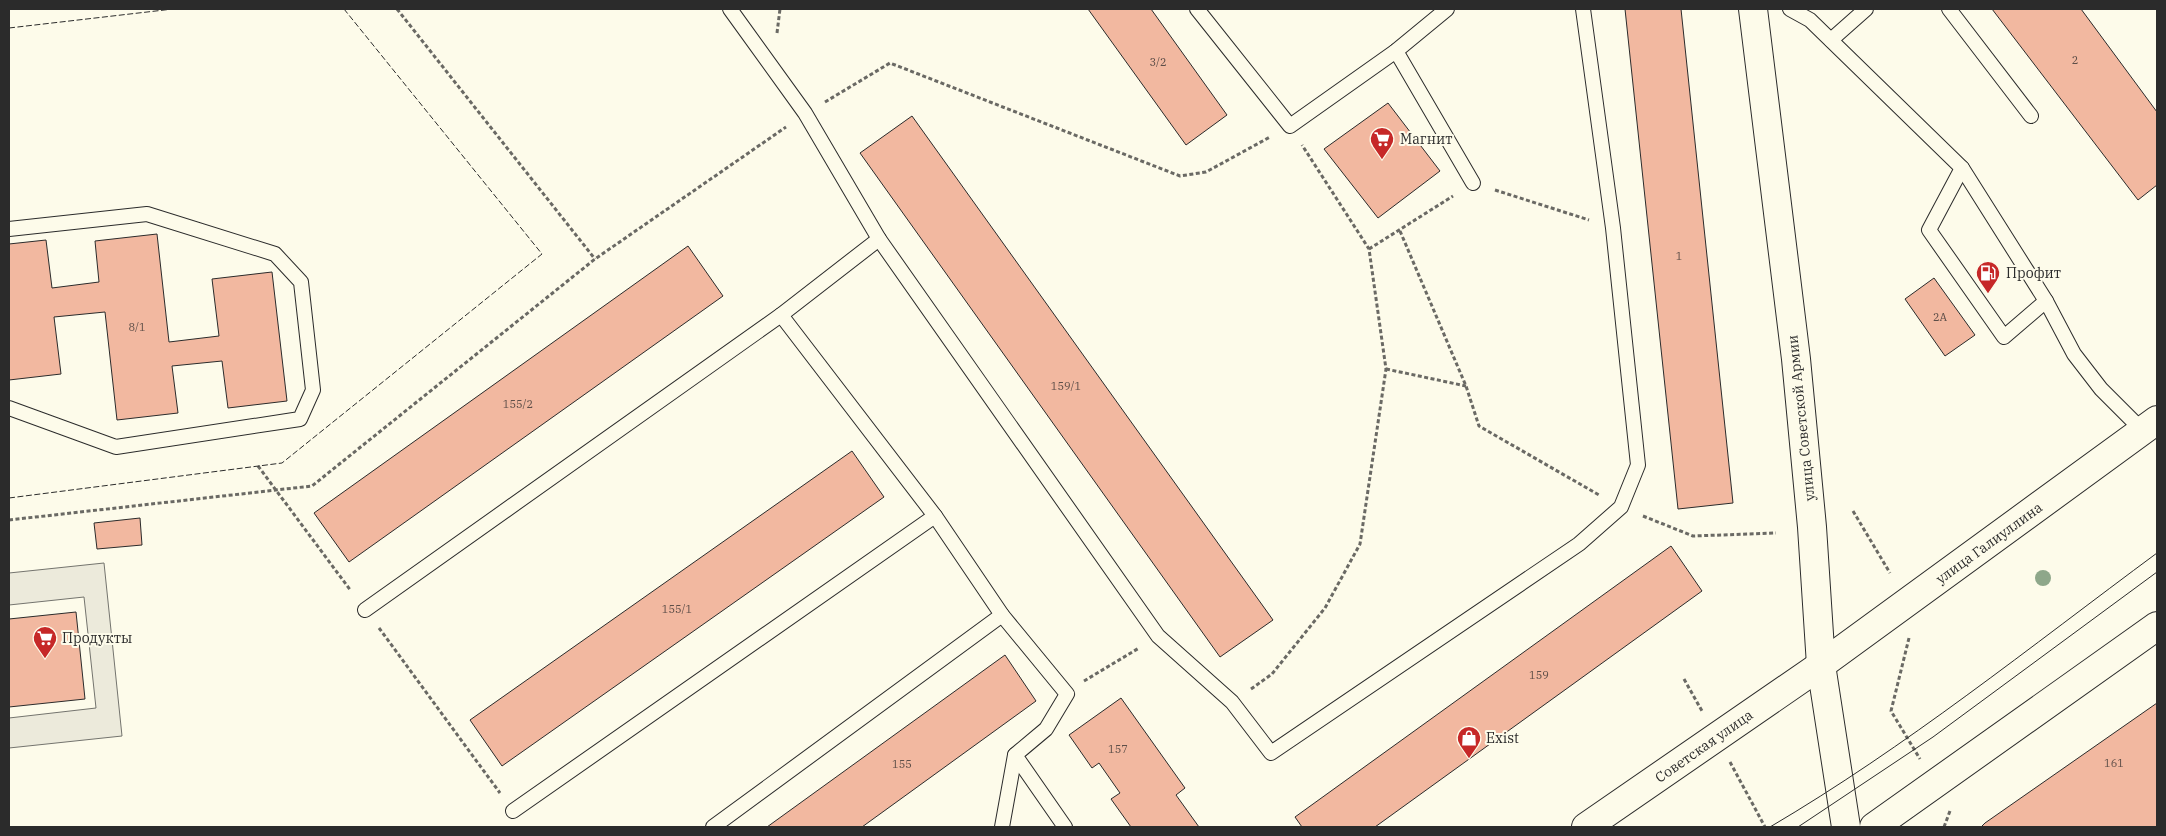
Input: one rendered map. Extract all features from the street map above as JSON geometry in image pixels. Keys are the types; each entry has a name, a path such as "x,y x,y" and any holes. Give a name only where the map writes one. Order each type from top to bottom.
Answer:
{"main road":[{"name":"улица Советской Армии","path":"1753,9 1796,359 1812,527 1821,665 1846,827"},
{"name":"улица Галиуллина","path":"1821,665 2150,425"},
{"path":"1874,827 2157,626"},
{"name":"Советская улица","path":"1586,827 1821,665"}],"lane":[{"path":"730,9 805,113 879,239 1158,636 1232,702 1271,753 1579,544 1621,507 1638,465 1613,228 1583,9"},
{"path":"1197,9 1290,126 1396,51 1447,9"},
{"path":"1790,9 1810,20 1962,168 2046,301 2074,354 2101,389 2150,425"},
{"path":"1831,40 1866,9"},
{"path":"1949,9 2031,116"},
{"path":"1396,51 1473,183"},
{"path":"1962,168 1929,230 2004,337 2046,301"},
{"path":"9,229 147,214 275,254 301,282 313,390 300,419 116,447 9,408"},
{"path":"365,610 782,315 879,239"},
{"path":"782,315 935,516 1002,615 1067,694 1046,729 1016,755 1002,827"},
{"path":"513,810 935,516"},
{"path":"713,827 1002,615"},
{"path":"1016,755 1065,827"}],"path":[{"path":"397,9 595,259"},
{"path":"9,520 312,486 595,259 805,113 890,63 1180,176 1206,172 1290,126 1369,249 1386,369 1360,544 1325,608 1278,667 1272,674 1232,702"},
{"path":"1369,249 1473,183 1613,228"},
{"path":"1400,231 1466,386 1479,426 1621,507 1693,536 1776,533"},
{"path":"1386,369 1466,386"},
{"path":"258,466 513,810"},
{"path":"1853,511 1890,573"},
{"path":"1910,634 1890,711 1924,766"},
{"path":"1067,694 1090,677 1158,636"},
{"path":"1944,827 1951,808"}],"shaded area":[{"path":"104,563 122,736 9,748 9,718 96,708 84,597 9,605 9,573"}],"building":[{"path":"1088,9 1151,9 1227,115 1186,145"},
{"path":"1625,9 1681,9 1733,503 1678,509"},
{"path":"1992,9 2081,9 2157,112 2157,185 2138,200"},
{"name":"Магнит","path":"1388,103 1440,171 1378,218 1324,149"},
{"path":"912,116 1273,620 1220,657 860,153"},
{"path":"157,234 169,342 219,336 212,279 272,272 287,401 228,408 222,361 172,366 178,413 117,420 105,312 54,317 61,374 9,380 9,244 46,240 52,288 99,282 95,241"},
{"path":"688,246 723,296 349,562 314,513"},
{"path":"1934,278 1975,335 1945,356 1905,299"},
{"path":"852,451 884,497 502,766 470,720"},
{"path":"140,518 142,545 97,549 94,523"},
{"path":"1671,546 1702,591 1375,827 1302,827 1295,817"},
{"name":"Продукты","path":"76,612 85,699 9,707 9,619"},
{"path":"1005,655 1036,701 862,827 767,827"},
{"path":"1121,698 1185,788 1176,795 1199,827 1131,827 1111,799 1120,793 1099,763 1092,768 1069,735"},
{"path":"2157,703 2157,827 1981,827 1985,823"}],"tram line":[{"path":"1770,827 1870,764 1919,730 2157,553"},
{"path":"1798,827 1933,737 2157,572"}],"fence":[{"path":"9,28 173,9"},
{"path":"9,498 282,463 542,254 344,9"}],"place":[{"name":"Магнит","path":"1382,160"},
{"name":"Профит","path":"1988,294"},
{"name":"Продукты","path":"45,659"},
{"name":"Exist","path":"1469,759"}]}
